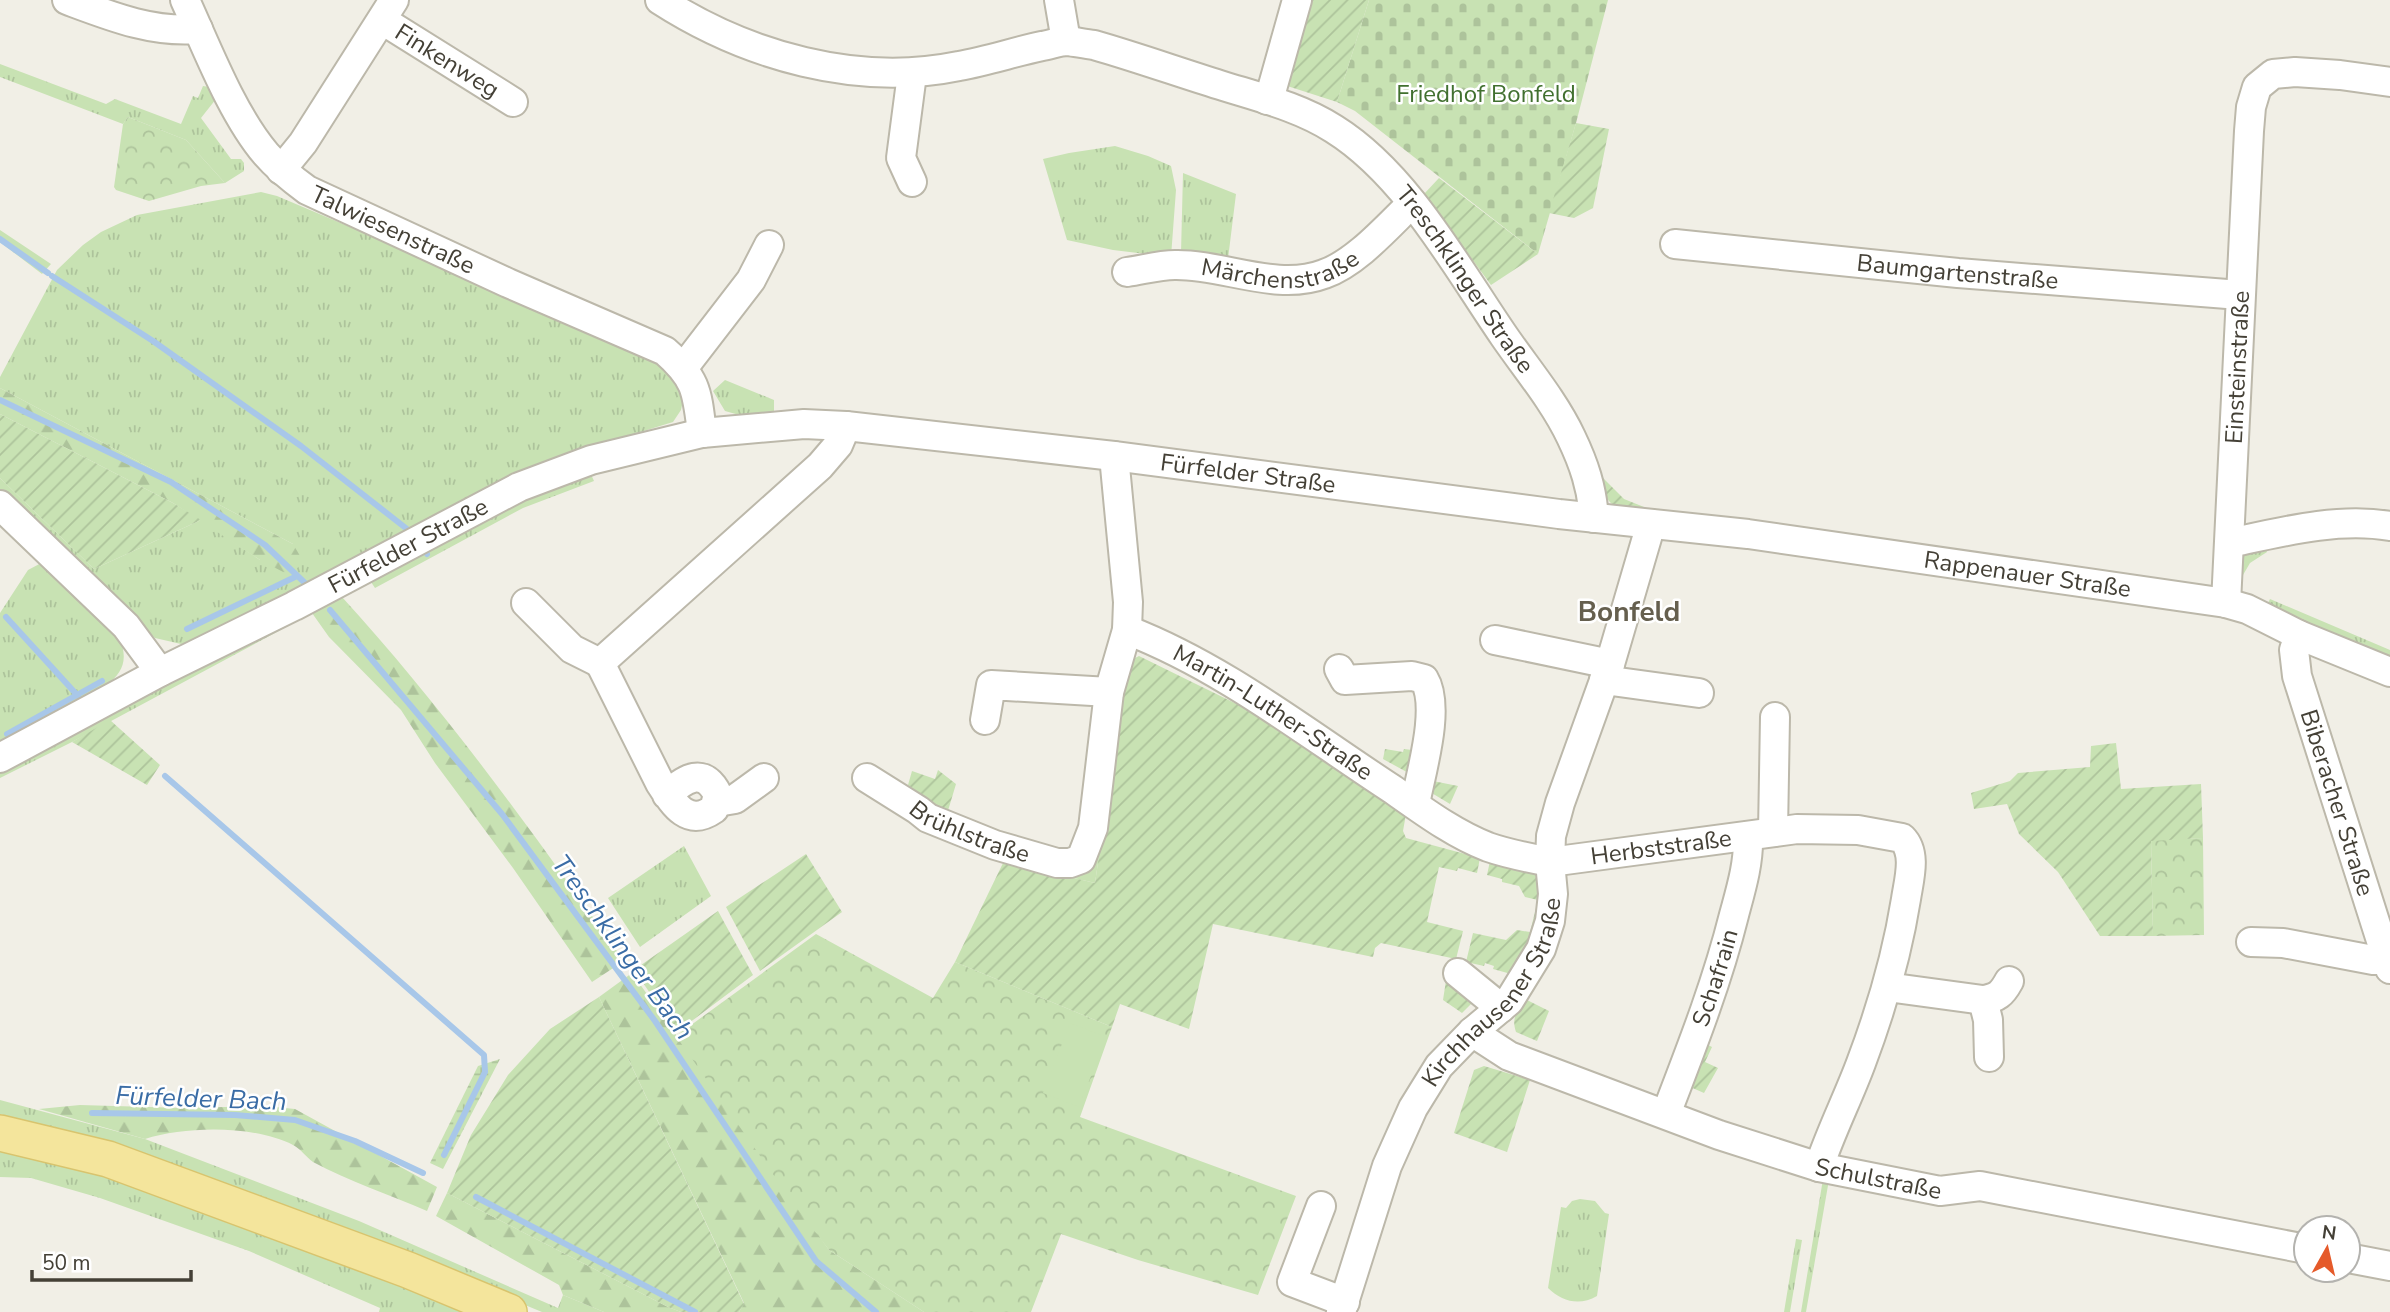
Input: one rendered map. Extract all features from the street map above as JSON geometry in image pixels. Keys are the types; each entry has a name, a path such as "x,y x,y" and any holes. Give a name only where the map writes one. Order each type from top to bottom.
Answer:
{"main road":[{"path":"0,1133 108,1159 408,1270 509,1312"}],"street":[{"path":"66,0 141,25 179,31 198,29"},
{"name":"Talwiesenstraße","path":"185,0 239,114 264,152 281,170 307,190 508,283 665,351 684,367"},
{"name":"Treschklinger Straße","path":"660,0 707,26 757,48 805,62 860,72 912,74 1066,41 1094,45 1267,100 1308,115 1333,128 1358,145 1397,183 1570,433 1591,487 1594,518"},
{"path":"1059,0 1066,41"},
{"path":"1267,100 1297,0"},
{"path":"281,170 303,143 388,10"},
{"name":"Finkenweg","path":"388,10 513,102"},
{"name":"Einsteinstraße","path":"2226,603 2249,131 2251,107 2257,87 2273,74 2295,72 2385,77"},
{"path":"912,74 901,158 912,182"},
{"name":"Märchenstraße","path":"1127,272 1175,265 1284,279 1309,279 1327,274 1354,256 1412,203"},
{"name":"Baumgartenstraße","path":"1675,244 1958,273 2240,295"},
{"path":"702,433 696,388 684,367 751,280 769,245"},
{"name":"Fürfelder Straße","path":"0,758 160,672 294,607 519,487 591,460 702,433 804,424 845,426 1114,456 1651,524"},
{"path":"600,663 820,466 838,445 845,426"},
{"path":"985,720 991,685 1109,692 1127,630 1128,602 1114,456"},
{"path":"0,505 126,626 160,672"},
{"path":"2230,543 2294,530 2353,523 2390,526"},
{"name":"Rappenauer Straße","path":"1651,524 1796,541 2226,603 2247,609 2299,635 2390,672"},
{"name":"Kirchhausener Straße","path":"1343,1307 1387,1166 1413,1108 1439,1066 1515,993 1541,949 1552,909 1551,836 1560,803 1607,672 1651,524"},
{"path":"526,603 572,649 600,663 667,795 676,807 694,817 706,815 714,809 717,802 736,799 764,778"},
{"name":"Martin-Luther-Straße","path":"1127,630 1210,669 1443,823 1489,847 1550,862"},
{"name":"Biberacher Straße","path":"2299,635 2294,650 2297,676 2382,917 2389,964"},
{"path":"1495,640 1607,672 1699,693"},
{"path":"1339,669 1345,680 1412,676 1424,679 1429,688 1432,712 1415,804"},
{"name":"Brühlstraße","path":"867,778 928,818 1034,858 1070,863 1081,859 1091,839 1109,692"},
{"path":"1761,834 1776,717"},
{"name":"Herbststraße","path":"1550,862 1797,829 1854,830 1888,833 1902,838 1910,852 1909,877 1887,987"},
{"name":"Schafrain","path":"1666,1114 1725,949 1749,850 1761,834"},
{"path":"2251,942 2283,943 2389,964"},
{"path":"1458,974 1501,1008"},
{"path":"1819,1167 1861,1064 1887,987 1983,1000 1994,999 2009,981"},
{"path":"1983,1000 1988,1020 1989,1058"},
{"name":"Schulstraße","path":"1472,1032 1509,1056 1719,1135 1819,1167 1931,1190 1980,1186 2292,1246"},
{"path":"1321,1206 1292,1282 1343,1307"},
{"path":"2362,1261 2390,1266"}],"green space":[{"path":"1305,0 1369,0 1337,102 1281,84"},
{"name":"Friedhof Bonfeld","path":"1369,0 1608,0 1538,254 1355,111 1337,102"},
{"path":"0,64 106,104 115,99 181,124 193,96 198,98 203,86 209,87 216,99 201,118 231,159 241,159 244,171 225,183 186,140 128,117 123,124 0,77"},
{"path":"128,117 186,140 225,183 201,186 149,201 116,190 114,187 123,124"},
{"path":"1576,123 1609,129 1593,208 1574,218 1549,213"},
{"path":"1115,146 1171,166 1176,190 1171,257 1113,250 1067,240 1043,159"},
{"path":"1183,173 1236,194 1228,259 1181,253"},
{"path":"1439,178 1538,254 1491,285 1424,194"},
{"path":"261,192 277,196 501,291 674,369 684,396 681,410 673,422 608,442 194,642 181,644 155,638 0,489 0,478 94,569 201,520 260,560 293,544 0,388 0,377 57,270 101,232 137,215"},
{"path":"0,230 51,264 42,274 0,242"},
{"path":"725,380 774,400 774,415 750,418 725,411 713,391"},
{"path":"0,388 293,544 303,561 291,576 260,560 173,503 0,414"},
{"path":"0,414 201,520 94,569 0,478"},
{"path":"589,470 594,481 523,508 375,588 367,576 448,532"},
{"path":"1601,479 1624,499 1644,507 1642,514 1613,505 1606,496"},
{"path":"2264,544 2267,552 2250,563 2243,575 2238,574 2245,554"},
{"path":"45,561 118,632 123,663 117,675 104,688 0,744 0,613 28,570"},
{"path":"338,590 342,597 0,778 0,767"},
{"path":"342,597 453,729 624,961 592,982 513,868 435,763 401,710 329,637 312,613"},
{"path":"2270,599 2390,650 2390,661 2266,607"},
{"path":"1139,656 1255,713 1406,814 1403,831 1406,838 1480,858 1477,873 1439,867 1427,922 1463,931 1456,959 1381,943 1375,948 1373,957 1213,924 1189,1029 1120,1004 1112,1027 955,962 1004,861 1095,883 1127,662"},
{"path":"110,720 160,765 147,785 72,742"},
{"path":"2116,743 2121,789 2201,784 2203,838 2151,841 2153,936 2100,936 2058,872 2019,834 2007,804 1974,809 1971,793 2010,781 2018,773 2090,767 2091,746"},
{"path":"1385,749 1420,751 1414,776 1383,759"},
{"path":"938,770 956,784 947,814 908,785 912,771 935,779"},
{"path":"1428,780 1458,786 1450,804 1425,789"},
{"path":"2203,838 2204,935 2153,936 2151,840"},
{"path":"684,846 711,896 640,947 608,898"},
{"path":"1100,849 1095,883 1049,872"},
{"path":"806,854 842,912 760,971 726,907"},
{"path":"1490,861 1537,872 1540,886 1541,900 1536,926 1511,974 1493,969 1494,966 1485,963 1484,966 1466,962 1473,933 1506,940 1517,930 1530,932 1538,900 1525,897 1519,886 1487,875"},
{"path":"718,911 753,975 677,1032 634,970"},
{"path":"816,934 933,998 955,962 1112,1027 1080,1117 1296,1196 1258,1295 1061,1234 1031,1312 924,1312 829,1250 676,1036"},
{"path":"632,973 829,1250 924,1312 739,1312 744,1303 599,997"},
{"path":"1447,974 1471,999 1471,1004 1462,1013 1443,1000"},
{"path":"599,997 744,1304 739,1312 681,1312 668,1307 447,1193 471,1135 508,1075 550,1029"},
{"path":"1527,1000 1549,1011 1537,1041 1516,1032 1516,1015"},
{"path":"1070,1023 1106,1037 1079,1107 1043,1093"},
{"path":"1704,1043 1712,1047 1705,1062 1718,1068 1704,1093 1688,1086"},
{"path":"500,1059 443,1169 430,1163 478,1066"},
{"path":"1484,1066 1530,1080 1507,1152 1454,1133 1474,1070"},
{"path":"0,1100 145,1139 359,1221 558,1308 563,1295 604,1312 542,1312 351,1233 137,1153 0,1114"},
{"path":"80,1105 183,1108 265,1106 295,1109 437,1187 427,1211 327,1169 313,1162 296,1147 277,1138 240,1131 200,1130 145,1139 39,1109"},
{"path":"0,1145 130,1181 476,1312 379,1312 380,1308 249,1251 100,1198 31,1178 0,1177"},
{"path":"1824,1173 1830,1174 1806,1312 1801,1312"},
{"path":"447,1193 681,1312 604,1312 563,1295 559,1285 436,1216"},
{"path":"1572,1201 1595,1201 1609,1214 1597,1296 1578,1302 1559,1297 1548,1288 1561,1207 1566,1208"},
{"path":"1796,1239 1802,1240 1790,1312 1784,1312"}],"waterway":[{"path":"0,239 48,273"},
{"path":"52,276 153,341 301,446 407,529"},
{"name":"Treschklinger Bach","path":"0,400 171,482 265,545 305,583"},
{"path":"187,629 297,576"},
{"name":"Treschklinger Bach","path":"330,610 502,814 655,1021 816,1261 876,1312"},
{"path":"6,617 78,696"},
{"path":"7,734 102,681"},
{"path":"165,776 484,1055 485,1072 444,1155"},
{"name":"Fürfelder Bach","path":"92,1113 235,1115 295,1120 355,1141 423,1173"},
{"name":"Fürfelder Bach","path":"476,1197 695,1312"}],"district":[{"name":"Bonfeld","path":"1629,611"}]}
